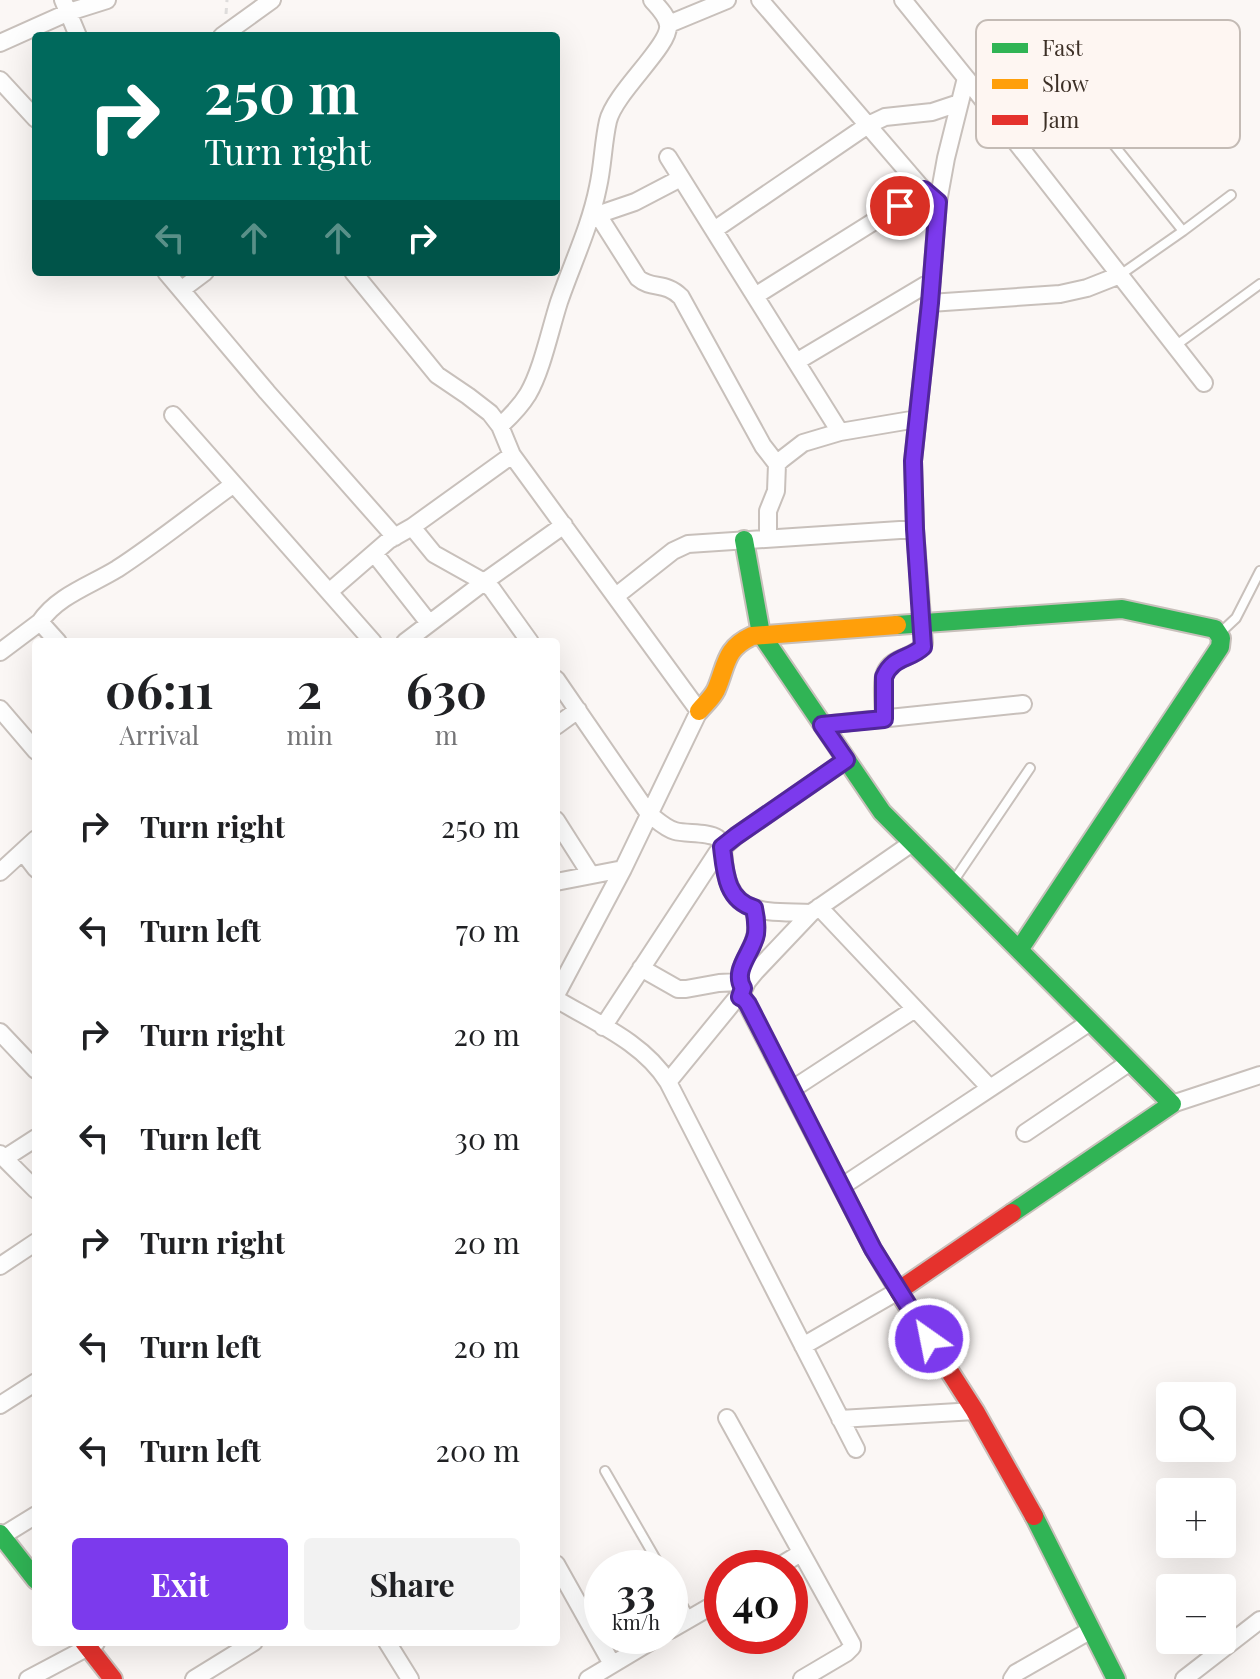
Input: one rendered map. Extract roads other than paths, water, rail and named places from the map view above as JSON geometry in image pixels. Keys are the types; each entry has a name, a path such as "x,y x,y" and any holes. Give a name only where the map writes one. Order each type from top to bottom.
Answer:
{"street":[{"path":"0,43 66,6 107,0"},
{"path":"228,32 272,0"},
{"path":"500,426 518,409 530,391 560,299 594,216 612,108 666,37 669,24 652,0"},
{"path":"669,24 727,0"},
{"path":"760,0 924,190 938,202"},
{"path":"903,0 976,91"},
{"path":"66,6 76,32"},
{"path":"884,719 885,674 893,663 923,647 913,461 938,202 966,78"},
{"path":"0,80 32,115"},
{"path":"714,230 868,125 885,117 932,112 959,103"},
{"path":"1021,148 1204,383"},
{"path":"668,157 840,432"},
{"path":"594,216 635,202 681,178"},
{"path":"755,296 924,190"},
{"path":"594,216 642,282 666,286 681,297 763,446 777,464 776,491 768,511 768,538"},
{"path":"930,303 1060,294 1087,288 1120,275"},
{"path":"169,276 395,537"},
{"path":"181,290 200,276"},
{"path":"356,276 437,375 482,405 500,426 512,455 699,711"},
{"path":"796,362 932,281"},
{"path":"173,415 369,638"},
{"path":"777,464 803,443 840,432 917,419"},
{"path":"329,592 395,537 512,455"},
{"path":"0,652 40,622 65,598 118,567 234,484"},
{"path":"410,638 564,525"},
{"path":"412,527 434,554 484,582 527,638"},
{"path":"616,596 680,546 699,542 915,529"},
{"path":"744,540 761,634 882,812 1172,1104"},
{"path":"374,553 429,623"},
{"path":"560,989 623,869 699,711 716,690 726,659 744,639 761,634 1122,609 1215,629 1221,638 1220,647 1019,950"},
{"path":"40,622 54,638"},
{"path":"560,685 649,814 669,829 716,837 722,847 725,871 734,897 739,902 775,912 815,910 990,1088"},
{"path":"822,725 1023,704"},
{"path":"560,723 578,710"},
{"path":"3,720 32,747"},
{"path":"603,1027 722,847 846,760"},
{"path":"560,826 591,875"},
{"path":"0,872 32,843"},
{"path":"668,1082 756,971 815,910 912,843"},
{"path":"23,852 32,864"},
{"path":"560,881 623,869"},
{"path":"754,908 757,922 754,943 741,969 744,999 873,1249 975,1411 1043,1533 1116,1679"},
{"path":"641,968 678,989 719,983 741,989"},
{"path":"560,1000 637,1048 659,1068 856,1449"},
{"path":"791,1090 915,1009"},
{"path":"841,1187 1090,1022"},
{"path":"0,1032 32,1066"},
{"path":"1025,1133 1130,1062"},
{"path":"803,1346 898,1291 1172,1104 1260,1075"},
{"path":"32,1140 2,1156 32,1186"},
{"path":"0,1266 32,1245"},
{"path":"0,1405 32,1385"},
{"path":"840,1419 975,1411"},
{"path":"727,1418 799,1550"},
{"path":"32,1517 1,1535 32,1575"},
{"path":"808,1565 852,1644 850,1651 810,1677"},
{"path":"560,1571 612,1664"},
{"path":"690,1618 704,1610"},
{"path":"1184,1679 1260,1620"},
{"path":"1012,1679 1016,1673 1091,1630"},
{"path":"28,1679 86,1646"},
{"path":"91,1646 113,1679"},
{"path":"194,1679 248,1646"},
{"path":"389,1646 410,1679"},
{"path":"588,1679 629,1654"}],"lane":[{"path":"1116,148 1183,231"},
{"path":"1120,275 1231,195"},
{"path":"1175,346 1260,284"},
{"path":"1219,633 1236,618 1260,571"},
{"path":"952,883 1030,768"},
{"path":"605,1471 651,1550"}]}
